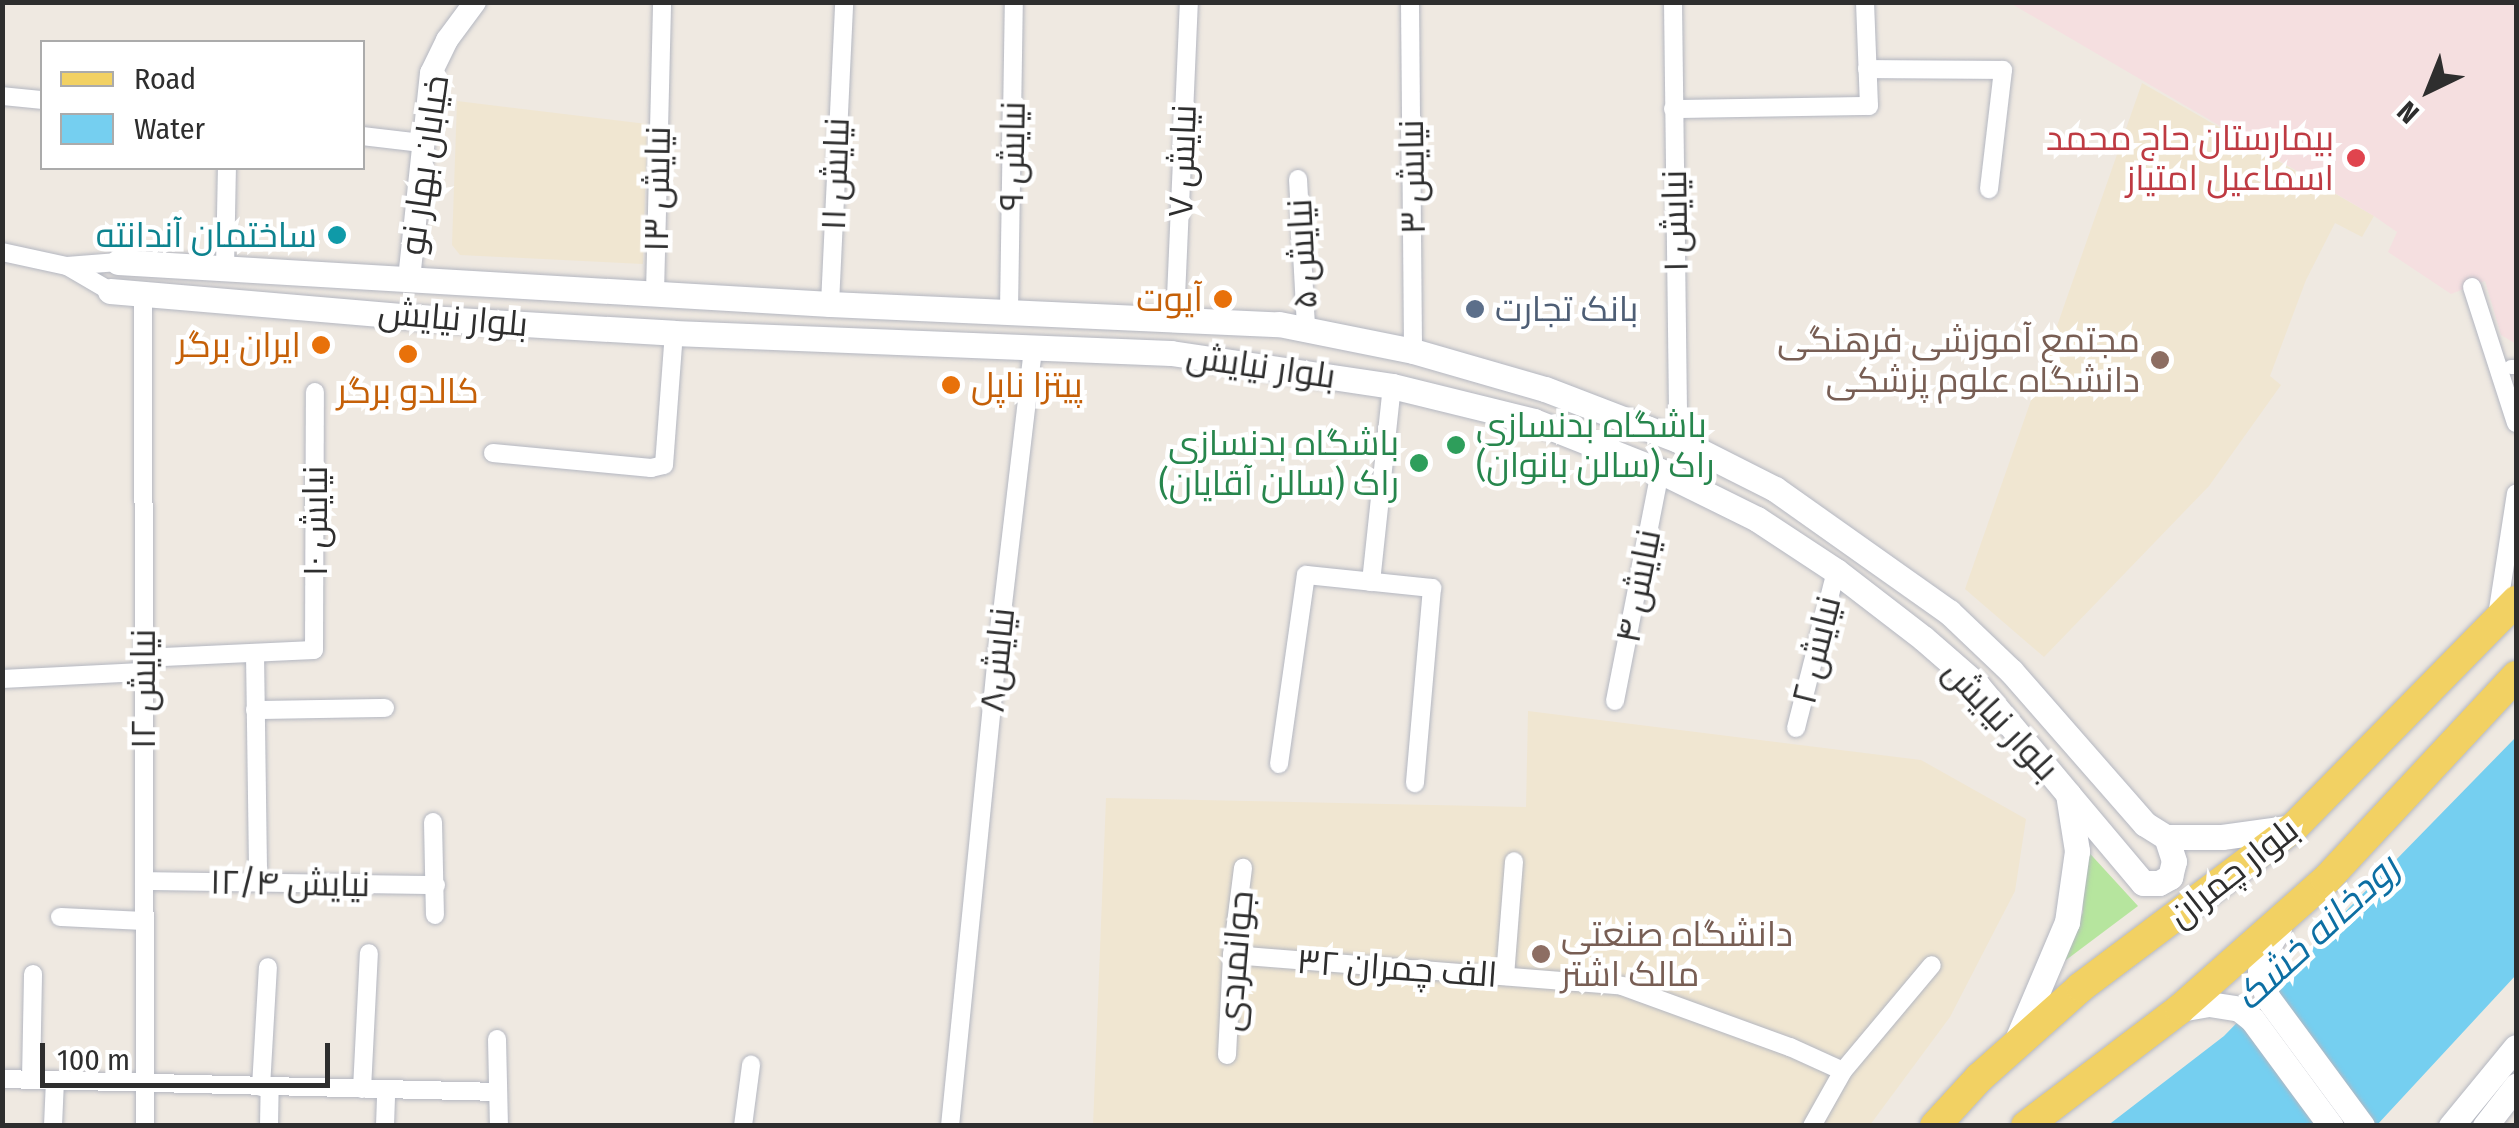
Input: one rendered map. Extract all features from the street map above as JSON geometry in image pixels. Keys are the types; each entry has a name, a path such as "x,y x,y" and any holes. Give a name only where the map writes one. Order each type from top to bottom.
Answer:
{"main road":[{"name":"بلوار نیایش","path":"118,262 1306,329 1413,351 1546,390 1678,440 1775,490 1852,540 1949,612 2011,671 2144,824 2166,837"},
{"name":"بلوار نیایش","path":"110,292 674,332 1171,354 1392,386 1534,422 1660,470 1756,518 1836,571 1922,638 1987,696 2068,794 2077,851 2068,922 2015,1045"},
{"name":"بلوار چمران","path":"1935,1126 2015,1045 2081,986 2294,826 2506,611"},
{"path":"1987,696 2011,671"},
{"name":"بلوار چمران","path":"2026,1126 2180,1009 2326,880 2516,676"},
{"path":"2068,794 2143,882 2159,883 2170,877 2174,862 2166,837 2184,840 2294,826"},
{"path":"2294,908 2265,951 2260,972 2266,997 2362,1126"},
{"path":"2180,1009 2209,1004 2239,1009 2252,1019 2331,1126"},
{"path":"2451,1126 2516,1046"},
{"path":"2485,1126 2516,1086"}],"street":[{"name":"خیابان بهار نو","path":"408,279 431,73 447,40 474,2"},
{"name":"نیایش ۱۳","path":"655,293 662,2"},
{"name":"نیایش ۱۱","path":"830,304 844,2"},
{"name":"نیایش ۹","path":"1010,310 1014,2"},
{"name":"نیایش ۷","path":"1175,320 1189,2"},
{"name":"نیایش ۳","path":"1410,2 1413,351"},
{"name":"نیایش ۱","path":"1673,2 1678,440"},
{"path":"1673,109 1868,106 1865,2"},
{"path":"1867,69 2003,70 1989,189"},
{"path":"2,96 40,100"},
{"path":"365,136 422,143"},
{"path":"225,268 227,170"},
{"name":"نیایش ۵","path":"1298,179 1306,329"},
{"name":"بلوار نیایش","path":"2,252 67,266 118,262"},
{"name":"بلوار نیایش","path":"67,266 110,292"},
{"path":"2472,287 2516,423"},
{"name":"نیایش ۱۲","path":"143,294 145,1126"},
{"path":"493,453 651,468 664,465 674,332"},
{"name":"نیایش۸","path":"950,1126 1033,350"},
{"path":"1371,582 1392,386"},
{"name":"نیایش ۱۰","path":"254,652 314,650 315,392"},
{"name":"نیایش ۴","path":"1615,701 1660,470"},
{"path":"2506,611 2516,493"},
{"name":"نیایش ۲","path":"1796,728 1836,571"},
{"path":"1279,764 1306,574 1432,588 1415,783"},
{"path":"2,678 254,652 258,882"},
{"path":"256,710 385,708"},
{"path":"433,822 436,916"},
{"path":"1505,976 1514,861"},
{"name":"جوانمردی","path":"1227,1054 1232,955 1243,868"},
{"name":"۱۲/۴ نیایش","path":"144,881 436,885"},
{"path":"60,918 144,921"},
{"path":"362,1089 368,954"},
{"name":"۳۲ الف چمران","path":"1232,955 1622,986 1790,1047 1843,1072"},
{"path":"1812,1126 1843,1072 1932,964"},
{"path":"268,967 263,1087 269,1126"},
{"path":"31,1080 33,974"},
{"path":"497,1039 499,1126"},
{"path":"743,1126 751,1065"},
{"path":"2,1079 498,1092"},
{"path":"53,1126 55,1080"},
{"path":"385,1126 386,1090"}],"shaded area":[{"name":"بیمارستان حاج محمد اسماعیل امتیاز","path":"2010,3 2516,3 2516,344 2501,335 2485,281 2451,294 2388,252 2397,232 2374,216"},
{"name":"مجتمع آموزشی فرهنگی دانشگاه علوم پزشکی","path":"2142,83 2374,216 2362,237 2335,223 2306,280 2270,376 2281,385 2209,486 2044,657 1965,589"},
{"path":"457,101 647,124 643,264 460,255 452,245"},
{"name":"دانشگاه صنعتی مالک اشتر","path":"1528,711 1921,760 2026,819 2015,891 1950,1017 1870,1125 1093,1126 1106,798 1526,807"}],"green space":[{"path":"2083,846 2138,906 2062,963 2083,912"}],"water":[{"path":"2516,737 2516,975 2377,1125 2107,1126 2224,1036"}],"place":[{"name":"بیمارستان حاج محمد اسماعیل امتیاز","path":"2356,158"},
{"name":"ساختمان آندانته","path":"337,235"},
{"name":"آیوت","path":"1223,299"},
{"name":"بانک تجارت","path":"1475,309"},
{"name":"ایران برگر","path":"321,345"},
{"name":"کالدو برگر","path":"408,354"},
{"name":"مجتمع آموزشی فرهنگی دانشگاه علوم پزشکی","path":"2160,360"},
{"name":"پیتزا ناپل","path":"951,385"},
{"name":"باشگاه بدنسازی راک (سالن بانوان)","path":"1456,445"},
{"name":"باشگاه بدنسازی راک (سالن آقایان)","path":"1419,463"},
{"name":"دانشگاه صنعتی مالک اشتر","path":"1541,954"}],"water label":[{"name":"رودخانه خشک","path":"2317,933"}]}
